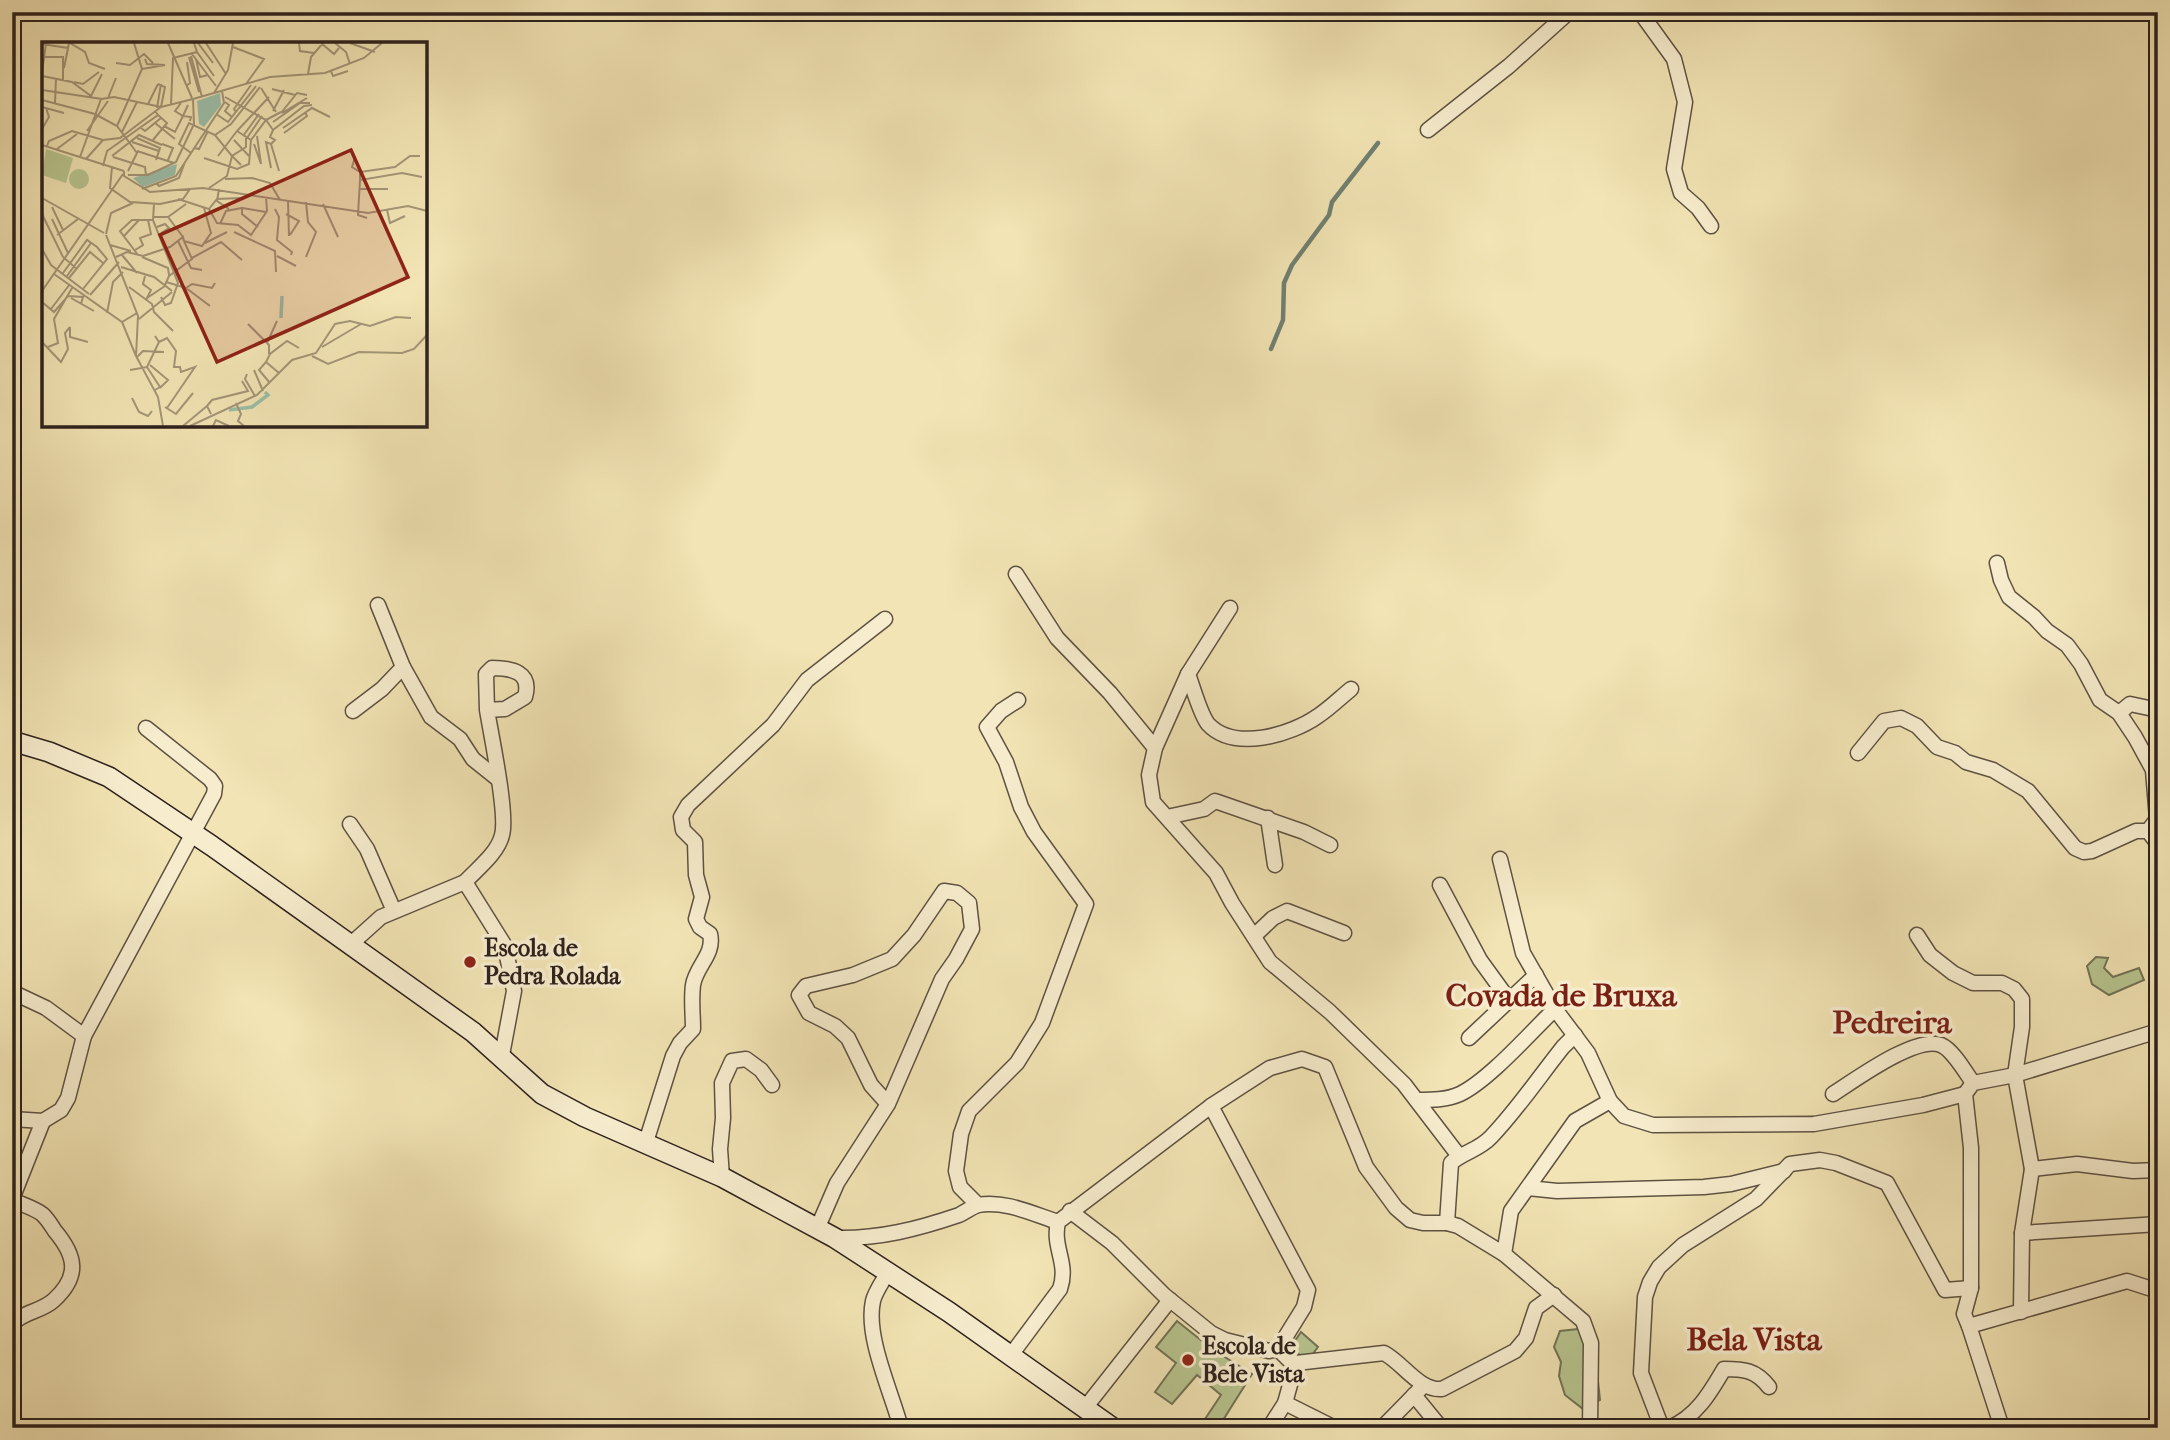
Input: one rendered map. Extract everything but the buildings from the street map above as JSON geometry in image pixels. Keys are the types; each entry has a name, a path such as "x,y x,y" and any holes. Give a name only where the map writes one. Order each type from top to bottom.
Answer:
{"main road":[{"path":"12,741 49,752 108,777 192,832 473,1032 502,1055 542,1094 561,1106 722,1177 826,1233 1011,1355 1114,1428"}],"street":[{"path":"1428,130 1509,66 1569,12"},
{"path":"1640,12 1674,60 1685,102 1674,169 1681,193 1698,208 1711,226"},
{"path":"1997,563 2009,597 2067,645 2081,664 2100,700 2119,713 2136,737 2153,770 2157,819 2148,831"},
{"path":"1016,574 1057,638 1110,694 1155,748"},
{"path":"378,605 403,667 431,717 460,738 473,760 498,779"},
{"path":"1230,608 1188,674 1155,748 1149,775 1153,802 1216,873 1270,962 1330,1012 1405,1084 1459,1156"},
{"path":"646,1142 673,1056 680,1042 693,1029 693,982 712,943 710,934 700,927 696,919 702,897 696,876 695,842 683,830 681,817 688,806 773,725 807,680 885,619"},
{"path":"353,711 382,689 403,667"},
{"path":"1188,674 1208,723 1229,738 1248,740 1284,733 1317,717 1351,689"},
{"path":"978,1205 960,1187 956,1171 961,1134 969,1111 1017,1063 1042,1023 1086,904 1034,832 1021,807 1006,762 987,727 1001,712 1018,700"},
{"path":"2119,713 2130,704 2158,710"},
{"path":"351,944 381,917 465,882 497,847 503,835 503,822 487,710"},
{"path":"1858,753 1884,720 1901,718 1917,726 1937,747 1955,753 1966,762 1993,770 2028,791 2075,848 2092,852 2136,831 2148,831"},
{"path":"12,1119 43,1121 61,1110 68,1098 84,1036 214,794 215,786 210,779 146,729"},
{"path":"1167,817 1204,809 1215,801 1304,831 1330,845"},
{"path":"1268,818 1275,865"},
{"path":"350,824 368,849 394,911"},
{"path":"2148,831 2158,844"},
{"path":"1500,859 1523,953 1555,1009 1588,1053 1610,1101 1624,1116 1653,1125 1814,1124 1923,1105 1969,1088 2158,1031"},
{"path":"465,882 505,946 514,990 502,1055"},
{"path":"1440,886 1480,960 1509,1000"},
{"path":"888,1104 872,1084 848,1038 835,1026 809,1013 799,995 806,986 853,975 892,959 914,935 944,891 957,893 969,903 972,929 942,979 888,1104 837,1183 826,1233 868,1239 960,1214 978,1205 1009,1206 1058,1222"},
{"path":"1254,936 1273,918 1287,911 1344,933"},
{"path":"1917,935 1930,955 1953,973 1973,983 2002,983 2014,989 2022,999 2022,1027 2015,1075 2032,1169 2022,1233 2021,1312"},
{"path":"1469,1038 1536,975"},
{"path":"12,992 46,1008 84,1036"},
{"path":"1417,1100 1437,1100 1458,1095 1476,1085 1555,1009"},
{"path":"1447,1223 1451,1163 1490,1139 1575,1035"},
{"path":"1833,1094 1874,1068 1922,1043 1942,1045 1962,1065 1969,1088 1972,1173 1971,1288 1966,1320"},
{"path":"722,1177 720,1149 722,1083 725,1072 732,1061 746,1059 761,1070 772,1085"},
{"path":"1011,1355 1060,1289 1064,1266 1055,1237 1058,1222 1210,1106 1270,1068 1301,1059 1325,1067 1366,1167 1396,1208 1410,1220 1458,1226 1504,1254 1583,1321 1591,1342 1590,1428"},
{"path":"1504,1254 1511,1211 1575,1121 1610,1101"},
{"path":"1070,1211 1112,1243 1171,1300 1211,1333 1226,1340 1269,1351 1278,1349 1304,1307 1308,1290 1210,1106"},
{"path":"12,1324 19,1316 40,1310 53,1301 72,1274 73,1260 68,1245 41,1213 12,1200 43,1121"},
{"path":"1662,1428 1641,1373 1644,1297 1650,1282 1659,1267 1683,1245 1756,1199 1790,1164 1820,1160 1856,1170 1887,1183 1945,1290 1966,1320 2002,1428"},
{"path":"2032,1169 2077,1164 2133,1171 2158,1170"},
{"path":"1528,1188 1557,1191 1704,1187 1731,1184 1786,1171"},
{"path":"2022,1233 2158,1224"},
{"path":"888,1272 873,1301 873,1321 879,1361 901,1428"},
{"path":"1966,1320 2021,1312 2127,1281 2158,1291"},
{"path":"1945,1290 1971,1288"},
{"path":"1382,1428 1419,1390 1442,1389 1516,1351 1526,1338 1536,1308 1554,1295"},
{"path":"1085,1408 1171,1300"},
{"path":"1278,1349 1296,1363 1384,1353 1396,1359 1419,1390 1441,1428"},
{"path":"1269,1428 1285,1403 1296,1363"},
{"path":"1669,1428 1682,1423 1700,1406 1724,1369 1747,1369 1762,1377 1769,1387"},
{"path":"1285,1403 1335,1428"}],"green space":[{"path":"2096,957 2108,958 2104,968 2113,977 2139,968 2144,980 2109,995 2092,984 2087,966"},
{"path":"1177,1321 1212,1349 1252,1374 1218,1428 1199,1428 1221,1395 1197,1375 1172,1404 1155,1392 1176,1363 1156,1347"},
{"path":"1578,1329 1587,1334 1600,1400 1583,1409 1565,1395 1559,1376 1561,1362 1554,1347 1560,1331"},
{"path":"1301,1332 1318,1347 1312,1355 1303,1357 1290,1348"}],"waterway":[{"path":"1271,349 1283,320 1284,283 1292,265 1329,215 1332,202 1378,143"}],"place":[{"name":"Escola de Pedra Rolada","path":"470,962"},
{"name":"Escola de Bele Vista","path":"1188,1360"}],"district":[{"name":"Covada de Bruxa","path":"1561,995"},
{"name":"Pedreira","path":"1892,1022"},
{"name":"Bela Vista","path":"1754,1339"}]}
